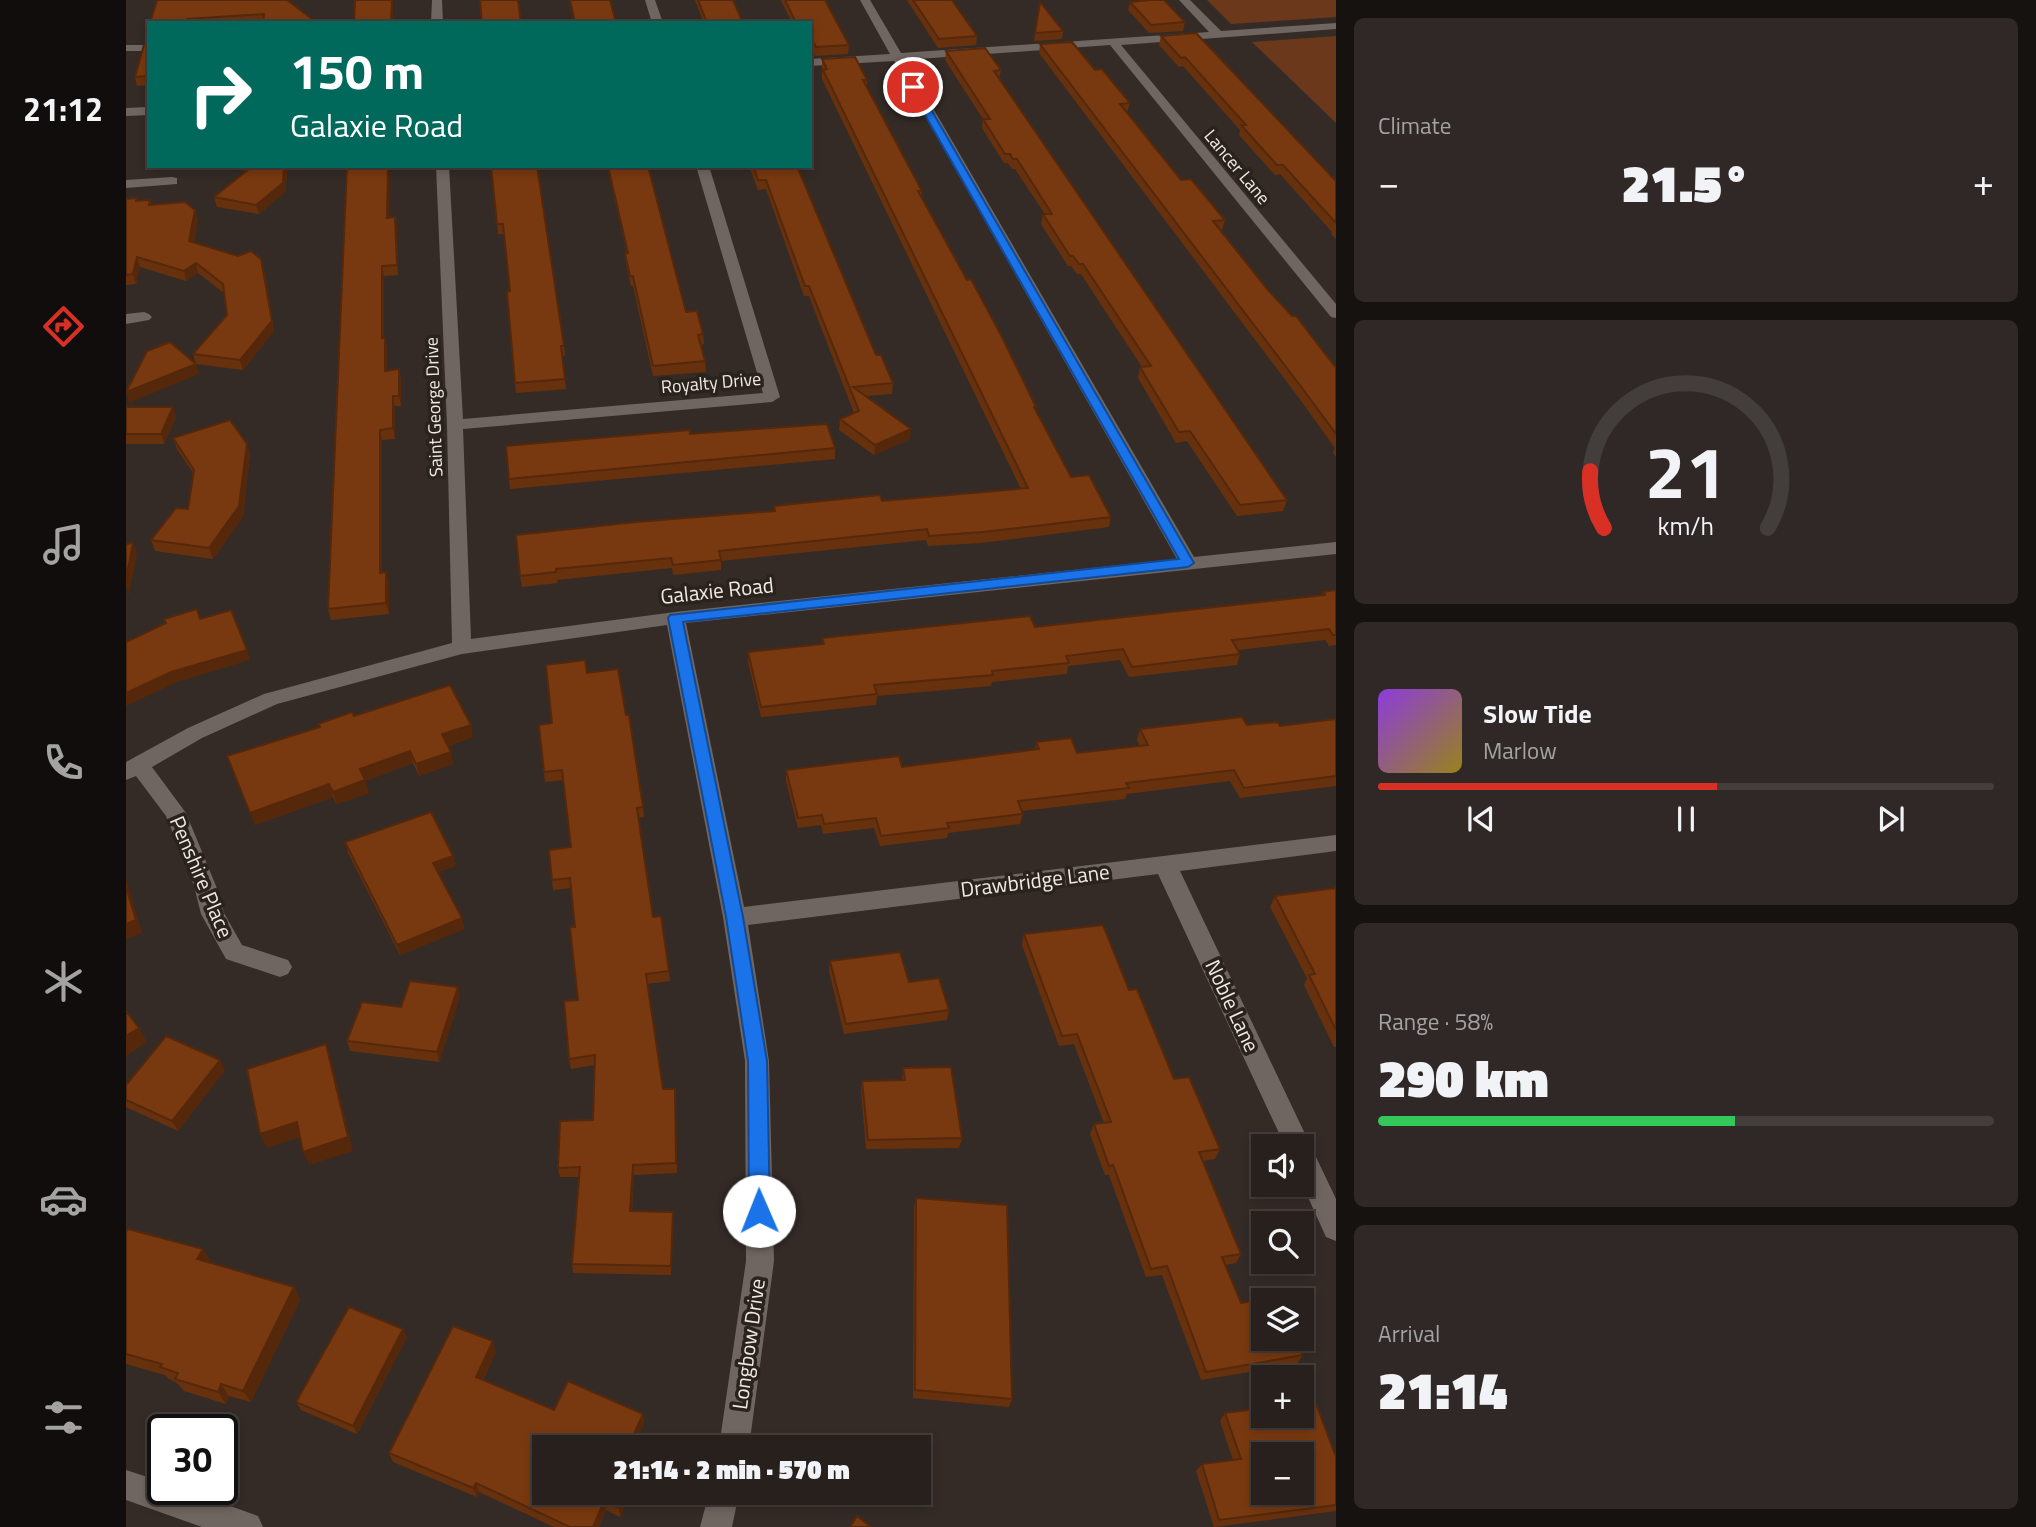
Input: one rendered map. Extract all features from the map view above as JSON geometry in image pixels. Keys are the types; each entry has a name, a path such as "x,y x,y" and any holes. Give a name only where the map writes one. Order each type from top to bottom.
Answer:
{"street":[{"path":"437,0 437,21"},
{"path":"650,0 657,21"},
{"path":"865,0 1188,563"},
{"path":"1184,0 1218,34"},
{"path":"812,63 1336,26"},
{"name":"Lancer Lane","path":"1112,41 1336,314"},
{"path":"126,48 147,48"},
{"path":"126,112 147,111"},
{"name":"Saint George Drive","path":"442,168 455,425 462,646"},
{"name":"Royalty Drive","path":"455,425 772,397 703,168"},
{"path":"126,184 172,181"},
{"path":"126,319 144,317"},
{"name":"Galaxie Road","path":"132,768 195,733 271,699 462,646 675,618 1336,548"},
{"name":"Longbow Drive","path":"675,618 735,917 757,1061 760,1261 736,1435"},
{"name":"Penshire Place","path":"132,768 175,813 205,886 213,914 234,952 280,967"},
{"name":"Drawbridge Lane","path":"735,917 1336,844"},
{"name":"Noble Lane","path":"1166,866 1292,1134"},
{"path":"1314,1181 1336,1228"},
{"path":"126,1485 247,1527"},
{"path":"716,1527 721,1505"}],"shaded area":[{"path":"1207,0 1336,0 1336,17 1231,24"},
{"path":"1336,36 1336,123 1252,42"}],"building":[{"path":"157,0 287,0 315,21 263,21 264,14 186,21 151,21"},
{"path":"355,0 392,0 391,21 354,21"},
{"path":"480,0 518,0 521,21 482,21"},
{"path":"570,0 610,0 615,21 575,21"},
{"path":"698,0 733,0 742,21 706,21"},
{"path":"785,0 825,0 849,45 816,47 812,40 812,21 795,21"},
{"path":"913,0 952,0 977,36 939,39"},
{"path":"1164,0 1185,22 1151,25 1130,2"},
{"path":"1040,2 1063,31 1035,33"},
{"path":"1196,33 1336,181 1336,223 1283,165 1277,165 1241,125 1246,125 1185,57 1181,58 1161,36"},
{"path":"1072,42 1095,70 1102,69 1130,103 1120,104 1181,180 1191,179 1225,220 1213,221 1268,290 1292,316 1296,316 1336,368 1336,434 1040,44"},
{"path":"147,43 147,76 135,77 144,45"},
{"path":"985,48 1001,70 994,71 1287,500 1240,505 1190,431 1179,432 1140,367 1151,366 1083,264 1070,256 1043,214 1052,214 1017,159 1005,154 983,119 990,119 946,51"},
{"path":"855,57 867,80 863,80 922,191 918,191 967,280 971,279 1071,477 1089,475 1111,517 929,536 927,529 719,551 721,560 673,565 671,558 556,569 556,572 520,576 516,535 775,511 774,506 880,495 882,501 1028,488 823,70 827,69 822,59"},
{"path":"284,168 283,183 256,205 214,197 249,169"},
{"path":"347,168 388,168 387,218 395,217 397,265 382,266 382,338 385,338 385,371 399,369 399,396 393,396 393,428 380,430 380,573 386,572 386,603 328,609"},
{"path":"491,168 537,168 564,346 561,346 565,379 515,383 503,224 497,224"},
{"path":"608,168 649,168 686,312 697,311 703,334 698,335 705,361 653,366 633,276 630,276 625,253 628,253"},
{"path":"754,168 798,168 876,355 881,355 893,383 853,387 911,429 875,445 840,419 859,411 809,286 805,286 766,180 758,180"},
{"path":"137,198 136,201 150,200 149,205 185,202 195,210 189,241 238,256 251,251 261,259 272,321 240,360 193,354 227,315 223,284 196,263 184,271 137,257 133,274 126,275 126,199"},
{"path":"170,342 196,364 126,392 147,351"},
{"path":"126,407 173,407 161,434 126,434"},
{"path":"230,420 247,444 239,506 209,548 151,540 176,508 188,509 194,470 173,438"},
{"path":"827,424 835,448 509,479 506,446 690,430 690,434"},
{"path":"133,543 126,580 126,544"},
{"path":"1336,590 1336,635 1329,629 1232,640 1240,654 1132,667 1123,649 1066,656 1069,663 992,671 993,675 874,685 877,694 761,707 748,652 824,644 822,638 1030,616 1035,627 1325,595 1323,592"},
{"path":"197,609 200,619 231,610 247,650 171,672 126,693 126,642 166,623 164,619"},
{"path":"585,660 587,673 618,669 626,715 629,715 643,807 637,808 653,917 661,916 669,971 646,974 663,1089 675,1089 676,1163 633,1165 630,1211 673,1212 671,1266 572,1264 580,1167 558,1168 560,1121 593,1120 595,1055 569,1059 564,1001 578,1000 570,927 575,927 570,878 552,880 549,850 571,847 562,770 544,772 539,725 552,723 546,665"},
{"path":"450,685 471,725 442,734 451,752 416,764 410,751 360,769 365,780 333,792 329,784 250,813 227,756 320,727 318,724 352,712 354,716"},
{"path":"1242,717 1247,725 1278,722 1280,726 1336,719 1336,776 1244,788 1234,770 1126,783 1129,788 1018,801 1023,814 947,823 949,828 881,836 876,818 824,824 822,815 798,818 786,770 899,756 902,767 1039,749 1036,742 1071,738 1077,753 1148,745 1140,729"},
{"path":"431,812 453,856 433,863 462,918 397,945 345,842"},
{"path":"126,887 136,920 126,924"},
{"path":"1336,888 1336,1030 1309,975 1315,974 1275,896"},
{"path":"1103,925 1129,990 1137,989 1174,1079 1189,1077 1220,1149 1199,1152 1241,1254 1222,1257 1241,1303 1251,1301 1251,1351 1301,1351 1303,1355 1206,1372 1167,1266 1151,1269 1113,1165 1109,1166 1094,1124 1111,1122 1077,1034 1062,1036 1024,934"},
{"path":"900,952 909,982 939,978 949,1010 846,1024 830,961"},
{"path":"410,981 458,987 437,1052 347,1041 362,1002 401,1007"},
{"path":"126,1011 139,1028 126,1036"},
{"path":"166,1036 220,1060 172,1121 126,1100 126,1085"},
{"path":"326,1044 348,1137 303,1152 297,1122 260,1134 247,1069"},
{"path":"951,1067 962,1138 868,1140 862,1081 905,1080 903,1068"},
{"path":"916,1198 1007,1205 1012,1399 915,1390"},
{"path":"128,1229 203,1249 197,1259 294,1287 243,1391 221,1384 218,1392 175,1379 178,1373 160,1367 162,1364 126,1354"},
{"path":"349,1307 403,1329 353,1426 296,1402"},
{"path":"453,1326 493,1341 476,1377 554,1410 568,1381 643,1414 633,1435 532,1435 532,1505 602,1505 593,1527 570,1527 476,1483 473,1488 389,1453"},
{"path":"1315,1401 1336,1457 1336,1505 1219,1520 1202,1464 1241,1459 1225,1413 1251,1410 1251,1428 1314,1428"},
{"path":"857,1516 871,1527 850,1527"}],"route":[{"path":"759,1211 757,1061 735,917 675,618 1188,563 913,87"}]}
